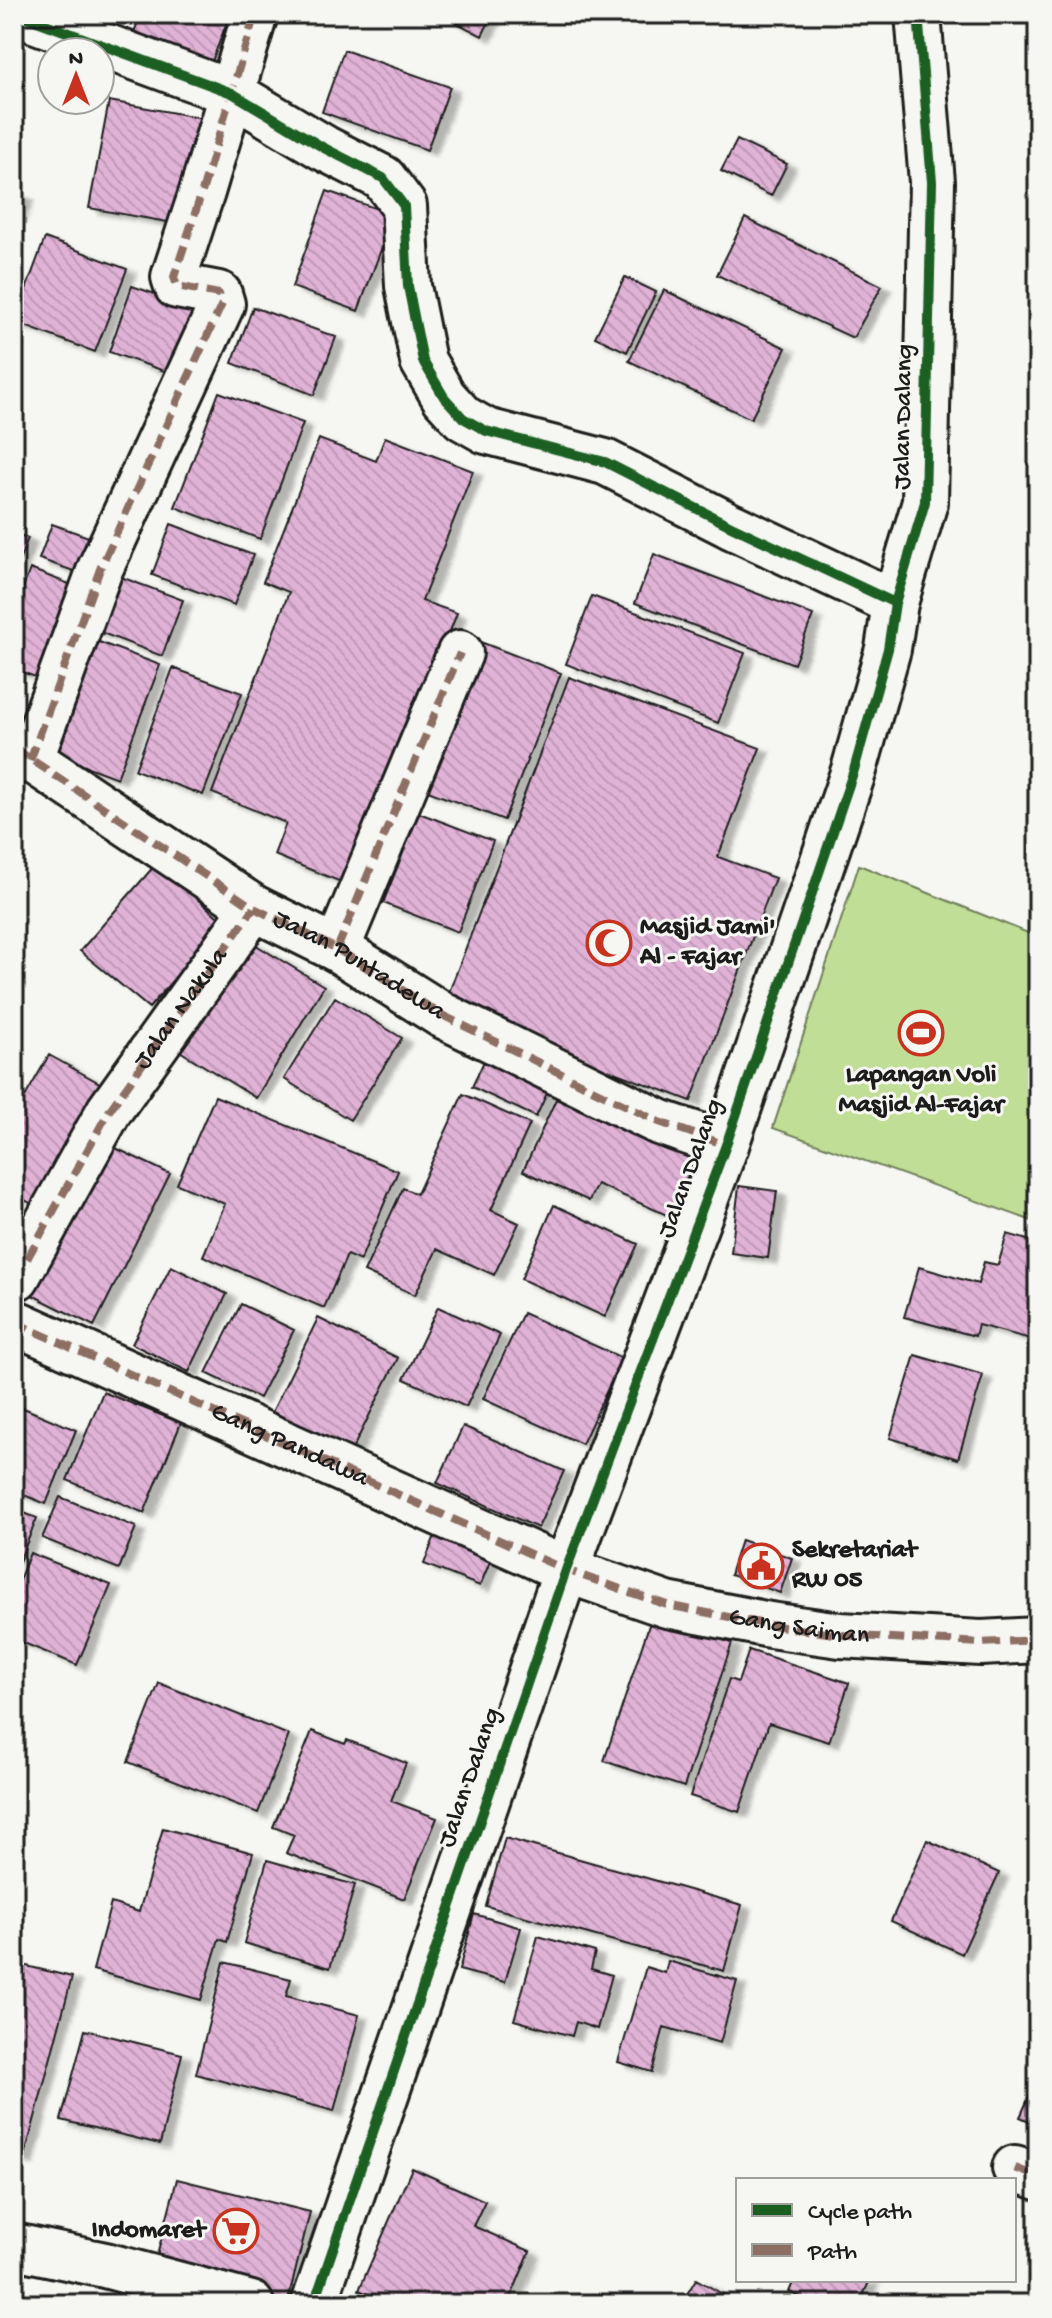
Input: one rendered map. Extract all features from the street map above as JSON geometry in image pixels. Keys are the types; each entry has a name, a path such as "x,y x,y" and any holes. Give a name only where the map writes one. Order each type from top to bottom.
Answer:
{"street":[{"path":"18,14 232,93 324,148 383,178 404,206 408,286 423,361 444,397 463,418 486,431 605,462 731,526 895,603"},
{"path":"22,754 100,569 222,304 219,294 177,286 174,277 255,14"},
{"name":"Jalan Dalang","path":"314,2304 566,1570 726,1145 854,770 888,649 895,603 925,502 932,182 918,14"},
{"path":"337,949 460,653"},
{"name":"Jalan Puntadewa","path":"22,754 254,908 337,949 442,1015 659,1122 726,1145"},
{"name":"Jalan Nakula","path":"14,1278 109,1111 254,908"},
{"name":"Gang Pandawa","path":"14,1322 566,1570"},
{"name":"Gang Saiman","path":"566,1570 667,1605 770,1625 840,1635 981,1643 1038,1640"},
{"path":"14,2246 105,2265 251,2304"}],"green space":[{"name":"Lapangan Voli Masjid Al-Fajar","path":"859,865 1038,937 1038,1223 773,1128"}],"building":[{"path":"141,14 230,14 211,64 133,35"},
{"path":"440,14 493,14 482,36"},
{"path":"344,50 450,87 427,150 322,112"},
{"path":"116,102 203,118 184,225 89,208 106,116 116,116"},
{"path":"737,140 787,164 771,196 721,171"},
{"path":"327,191 394,215 358,311 292,287"},
{"path":"14,193 24,196 14,220"},
{"path":"745,218 882,286 853,338 717,275"},
{"path":"45,238 127,269 95,352 14,322"},
{"path":"625,277 656,292 627,352 595,337"},
{"path":"132,286 196,308 173,374 109,352"},
{"path":"664,290 786,348 751,419 629,361"},
{"path":"253,307 336,337 314,395 232,363"},
{"path":"219,392 303,423 260,539 175,507"},
{"path":"385,437 473,471 422,601 457,613 351,886 274,855 286,823 212,793 289,592 263,582 319,439 376,461"},
{"path":"52,524 100,541 88,576 39,559"},
{"path":"171,524 253,555 234,605 152,575"},
{"path":"14,533 28,538 14,575"},
{"path":"654,554 813,615 794,664 635,603"},
{"path":"30,569 80,588 46,681 14,669 14,612"},
{"path":"110,573 183,600 162,656 89,628"},
{"path":"592,596 745,653 718,723 566,664"},
{"path":"91,639 160,665 117,778 48,752"},
{"path":"483,643 561,673 504,820 425,790"},
{"path":"173,668 242,693 203,795 135,770"},
{"name":"Masjid Jami' Al - Fajar","path":"569,677 760,748 718,857 775,878 691,1101 443,1008"},
{"path":"419,813 493,841 458,932 383,903"},
{"path":"156,864 223,921 149,1008 80,951"},
{"path":"246,939 324,986 256,1098 178,1050"},
{"path":"335,997 402,1038 350,1120 284,1079"},
{"path":"490,1048 554,1078 536,1117 472,1087"},
{"path":"49,1055 103,1085 48,1213 14,1194 14,1116"},
{"path":"463,1094 530,1124 491,1210 519,1223 494,1275 437,1249 415,1295 364,1272 403,1188 417,1194"},
{"path":"215,1096 398,1171 360,1261 347,1255 324,1308 203,1256 225,1204 177,1184"},
{"path":"556,1099 600,1119 603,1112 697,1156 669,1216 597,1184 589,1201 523,1171"},
{"path":"103,1142 170,1174 94,1326 28,1293"},
{"path":"739,1186 777,1191 768,1258 731,1253"},
{"path":"554,1205 638,1244 605,1317 521,1279"},
{"path":"1007,1234 1038,1243 1038,1341 978,1325 975,1336 904,1317 919,1267 978,1284 984,1262 998,1265"},
{"path":"171,1266 227,1294 189,1372 132,1344"},
{"path":"241,1304 294,1330 259,1398 206,1373"},
{"path":"438,1307 500,1335 466,1407 404,1379"},
{"path":"523,1313 622,1358 582,1444 483,1399"},
{"path":"318,1318 398,1358 351,1452 272,1412"},
{"path":"915,1355 983,1375 958,1459 890,1438"},
{"path":"103,1392 181,1423 144,1513 67,1480"},
{"path":"14,1404 76,1430 46,1504 14,1491"},
{"path":"463,1426 564,1471 538,1528 437,1483"},
{"path":"60,1497 136,1527 119,1569 42,1538"},
{"path":"14,1509 37,1518 14,1574"},
{"path":"441,1520 498,1542 480,1586 424,1564"},
{"name":"Sekretariat RW 05","path":"741,1540 792,1558 780,1593 730,1575"},
{"path":"30,1553 111,1585 77,1665 14,1639 14,1592"},
{"path":"652,1616 732,1643 684,1787 604,1761"},
{"path":"749,1650 849,1683 829,1742 769,1723 739,1812 690,1796 729,1679 738,1682"},
{"path":"159,1683 289,1735 258,1813 128,1762"},
{"path":"312,1731 345,1744 347,1740 406,1763 391,1801 437,1818 404,1899 286,1853 294,1835 273,1827"},
{"path":"163,1828 253,1853 227,1942 219,1939 201,2000 93,1970 111,1903 139,1912"},
{"path":"505,1838 742,1905 724,1971 486,1906"},
{"path":"927,1840 999,1873 962,1954 891,1921"},
{"path":"267,1860 355,1885 330,1968 244,1943"},
{"path":"474,1914 521,1928 505,1982 459,1970"},
{"path":"538,1936 595,1952 591,1969 612,1975 597,2029 576,2022 572,2036 514,2020"},
{"path":"668,1961 737,1981 720,2043 664,2027 652,2072 618,2062 646,1967 665,1973"},
{"path":"224,1962 291,1979 286,1996 359,2015 334,2111 196,2074"},
{"path":"14,1963 72,1977 24,2159 14,2156"},
{"path":"85,2030 182,2054 160,2144 61,2120"},
{"path":"1038,2077 1038,2125 1020,2117"},
{"path":"412,2168 485,2201 473,2226 530,2251 508,2304 451,2304 441,2300 439,2304 390,2304 359,2290"},
{"path":"177,2179 310,2212 288,2301 154,2267"},
{"path":"696,2279 740,2304 681,2304"},
{"path":"793,2282 869,2282 859,2304 815,2304 789,2292"}],"marked path":[{"path":"30,761 100,569 222,304 219,294 177,286 174,277 255,14"},
{"path":"337,949 460,653"},
{"path":"14,748 254,908 337,949 442,1015 659,1122 726,1145"},
{"path":"14,1278 109,1111 254,908"},
{"path":"14,1322 566,1570 667,1605 840,1635 981,1643 1038,1640"},
{"path":"1015,2168 1038,2177"}],"cycle path":[{"path":"18,14 232,93 324,148 383,178 404,206 408,286 423,361 444,397 463,418 486,431 605,462 731,526 895,603"},
{"path":"314,2304 566,1570 726,1145 854,770 888,649 895,603 925,502 932,182 918,14"}],"place":[{"name":"Masjid Jami' Al - Fajar","path":"609,943"},
{"name":"Lapangan Voli Masjid Al-Fajar","path":"921,1033"},
{"name":"Sekretariat RW 05","path":"761,1566"},
{"name":"Indomaret","path":"236,2231"}]}
